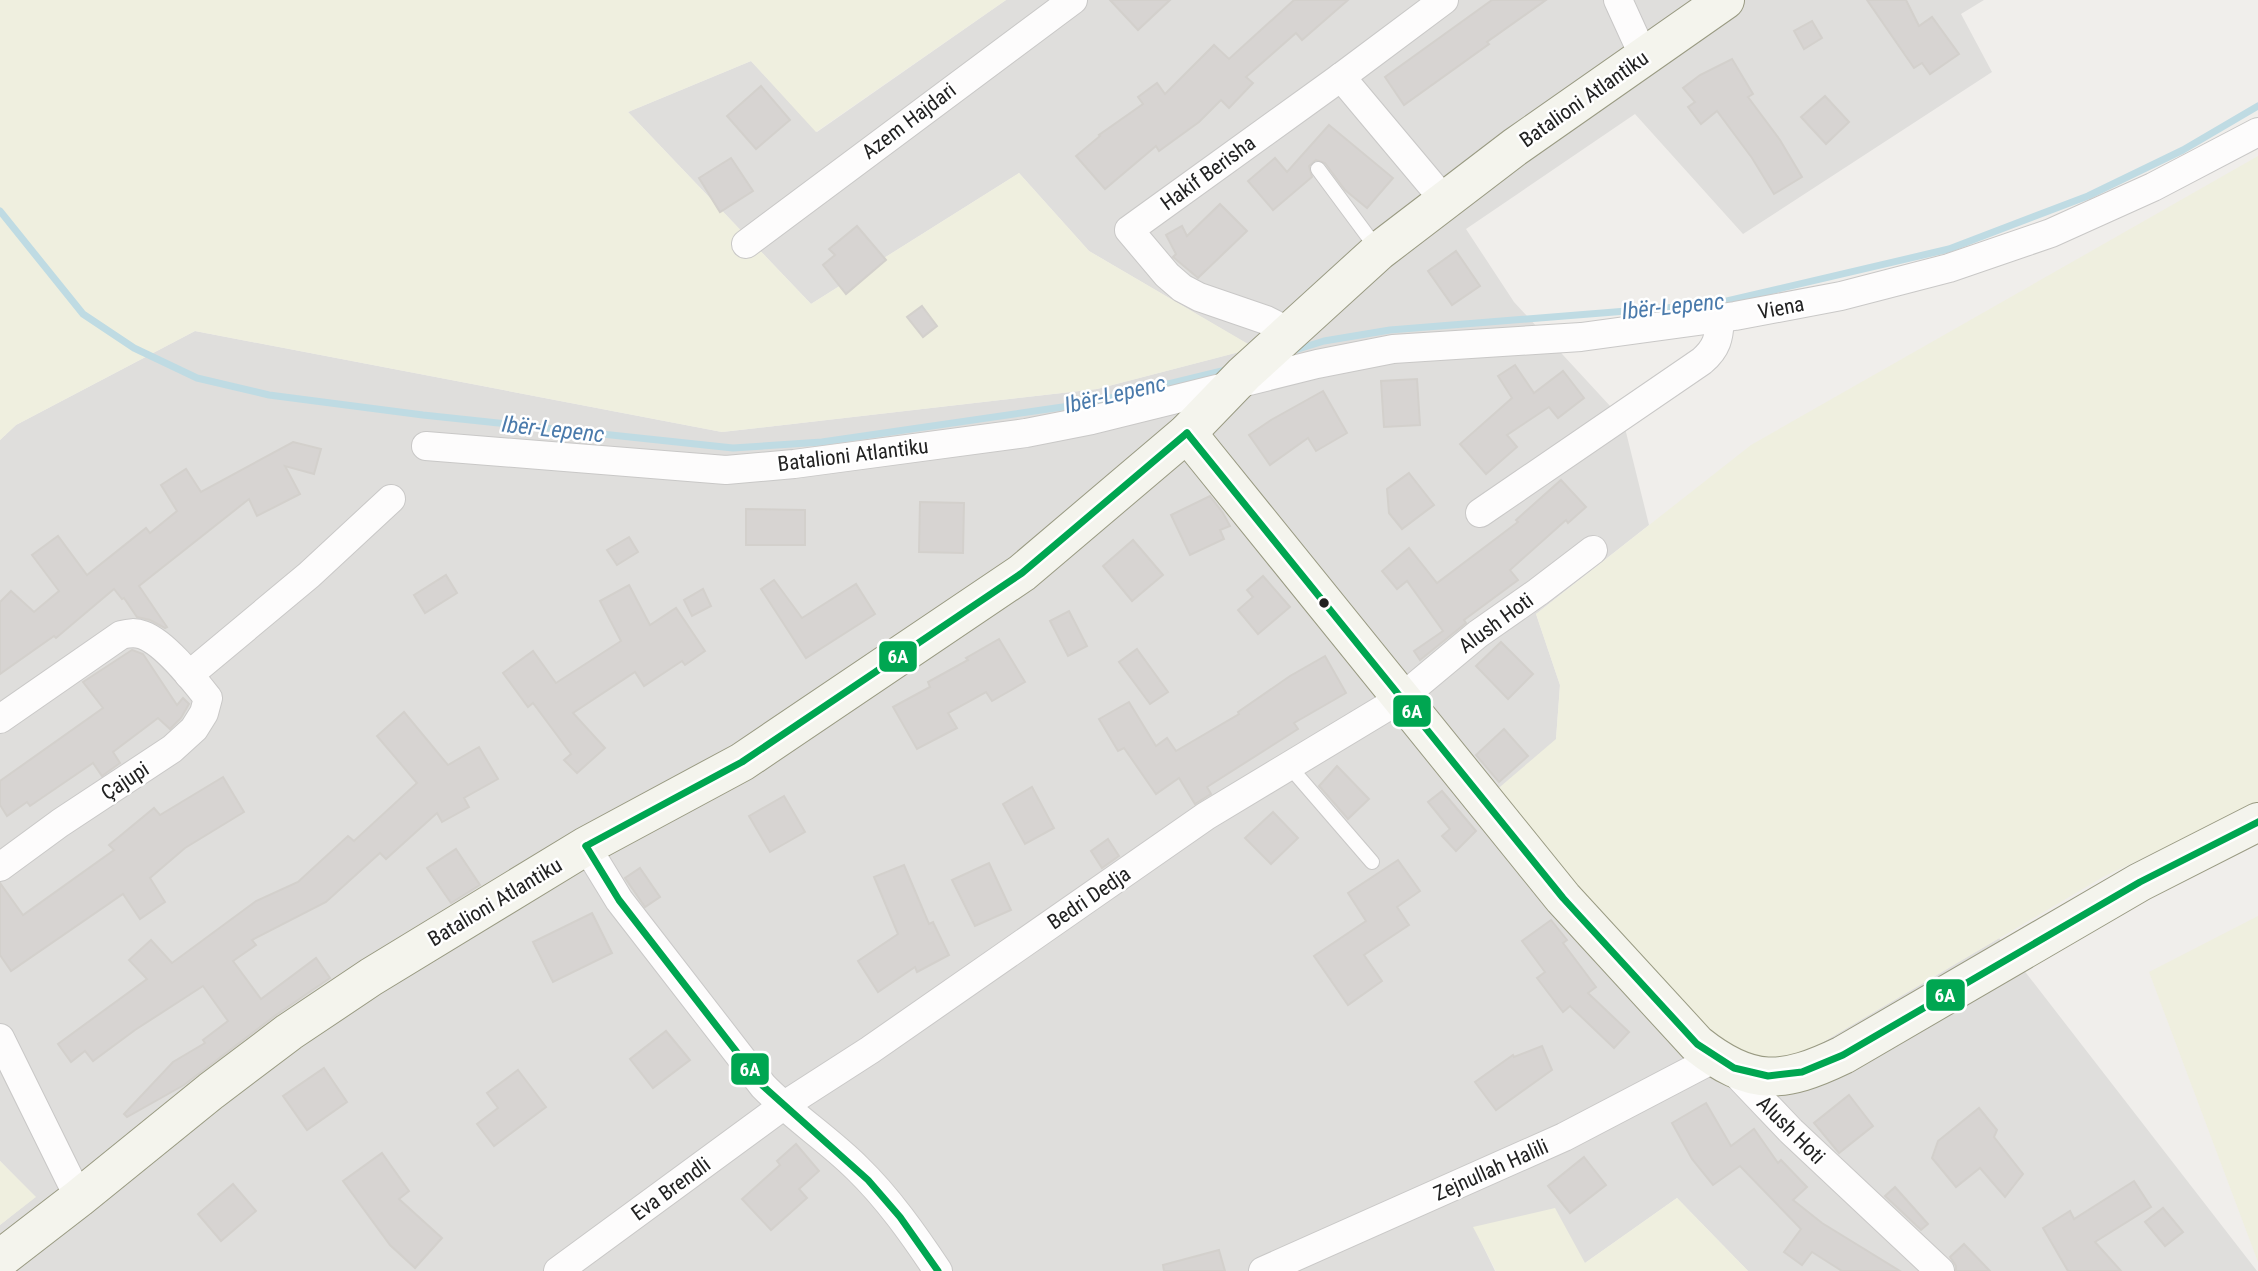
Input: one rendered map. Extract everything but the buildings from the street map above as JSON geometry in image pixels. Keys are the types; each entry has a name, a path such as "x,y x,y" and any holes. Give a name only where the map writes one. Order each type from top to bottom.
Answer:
{"street":[{"name":"Azem Hajdari","path":"746,244 1073,0"},
{"name":"Hakif Berisha","path":"1290,332 1182,288 1167,275 1129,230 1444,0"},
{"path":"1618,0 1644,57"},
{"name":"Batalioni Atlantiku","path":"0,1259 211,1090 289,1032 371,977 586,846 742,762 1022,573 1187,433 1239,379 1379,251 1515,147 1725,0"},
{"path":"1341,77 1445,201"},
{"name":"Viena","path":"1239,379 1393,349 1581,337 1720,318 1841,296 1962,264 2076,221 2255,141"},
{"path":"1480,513 1702,361 1713,351 1719,338 1720,318"},
{"name":"Batalioni Atlantiku","path":"426,446 726,470 793,464 1026,433 1092,420 1239,379"},
{"name":"Alush Hoti","path":"1187,433 1563,898 1697,1044 1722,1062 1940,1271"},
{"path":"189,675 348,541 391,499"},
{"name":"Alush Hoti","path":"1401,699 1478,634 1593,550"},
{"path":"0,719 121,635 133,633 145,636 189,675 208,698"},
{"name":"Çajupi","path":"0,867 60,823 172,749 194,729 204,713 225,645"},
{"name":"Bedri Dedja","path":"783,1107 1206,816 1401,699"},
{"path":"1722,1062 1754,1074 1782,1077 1821,1065 2140,882 2258,822"},
{"path":"586,846 619,900 763,1086 783,1107 827,1140 859,1170 893,1210 938,1271"},
{"path":"0,1038 79,1198"},
{"name":"Zejnullah Halili","path":"1262,1271 1564,1138 1722,1062"},
{"name":"Eva Brendli","path":"558,1271 783,1107"}],"lane":[{"path":"1318,169 1379,251"},
{"path":"1289,766 1372,862"}],"shaded area":[{"path":"1006,0 1984,0 1961,14 1992,72 1743,234 1635,114 1466,229 1514,302 1623,420 1649,525 1536,614 1560,685 1556,739 1808,1051 1999,938 2257,1271 1748,1271 1677,1198 1585,1263 1474,1227 1495,1271 0,1271 0,1225 35,1197 0,1161 0,440 16,425 195,331 722,432 1097,389 1254,348 1089,251 1019,173 811,304 628,112 751,61 817,132"}],"green space":[{"path":"0,0 1006,0 816,132 751,61 628,112 811,304 1019,173 1089,251 1255,348 1097,389 722,432 195,331 16,425 0,440"},
{"path":"2258,156 2258,803 2103,877 1808,1051 1762,1066 1714,1045 1494,792 1556,739 1560,685 1536,614 1751,445"},
{"path":"2258,916 2258,1262 2149,972"},
{"path":"0,1161 36,1197 0,1225"},
{"path":"1677,1198 1748,1271 1496,1271 1473,1227 1555,1208 1585,1263"}],"waterway":[{"name":"Ibër-Lepenc","path":"1295,350 1324,341 1390,330 1714,304 1949,249 2088,196 2183,150 2258,106"},
{"name":"Ibër-Lepenc","path":"0,211 83,314 134,348 197,378 269,395 423,415 733,448 822,442 1090,403 1226,370"}],"transit line":[{"name":"6A","path":"1187,433 1563,898 1697,1044 1734,1068 1768,1076 1802,1072 1843,1055 2140,882 2258,822"},
{"name":"6A","path":"586,846 742,762 1022,573 1187,433"},
{"name":"6A","path":"586,846 619,900 763,1086 868,1180 900,1217 938,1271"}]}
